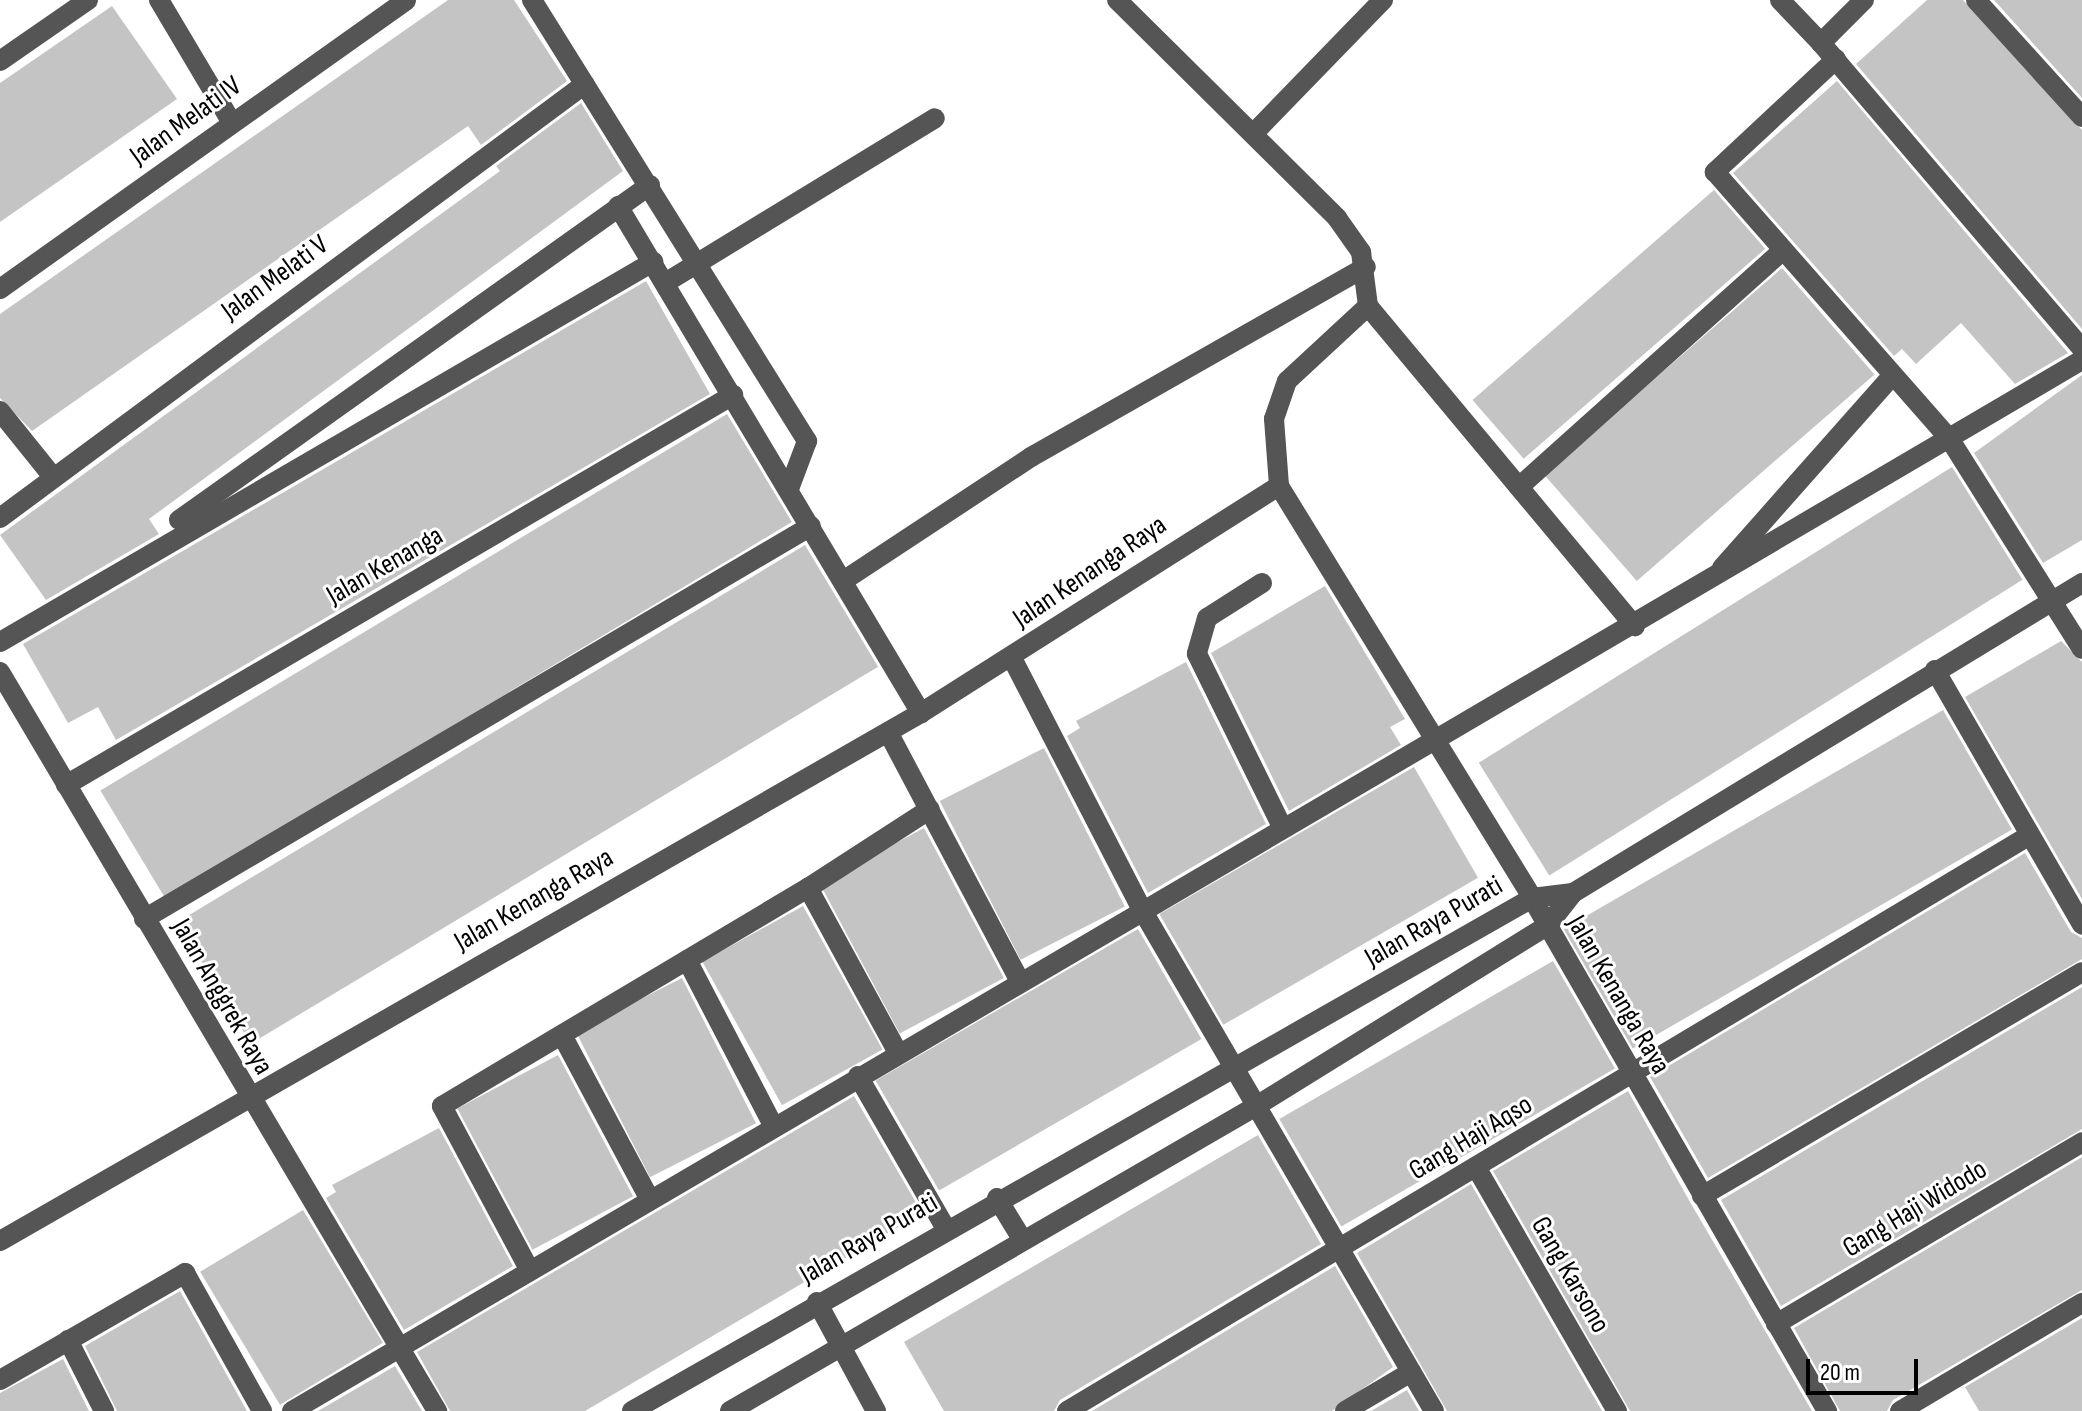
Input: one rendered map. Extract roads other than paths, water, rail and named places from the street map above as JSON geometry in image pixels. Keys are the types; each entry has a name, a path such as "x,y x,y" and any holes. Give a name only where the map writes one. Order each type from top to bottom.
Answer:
{"street":[{"path":"0,61 88,0"},
{"path":"159,0 232,123"},
{"name":"Jalan Melati IV","path":"0,289 406,0"},
{"path":"532,0 807,441 810,450 789,489"},
{"path":"1117,0 1351,233 1366,267 1368,306 1635,626"},
{"path":"1253,134 1383,0"},
{"path":"1780,0 1836,59 2082,349"},
{"path":"1821,43 1864,0"},
{"path":"1976,0 2082,117"},
{"path":"1836,59 1715,169 1782,251 1949,438 2082,649"},
{"name":"Jalan Melati V","path":"0,518 585,84"},
{"path":"665,283 935,118"},
{"path":"81,590 650,185"},
{"path":"618,206 921,713"},
{"path":"1519,487 1782,251"},
{"path":"0,642 81,590 653,262"},
{"path":"843,581 1031,457 1366,267"},
{"path":"1279,486 1274,419 1287,381 1368,306"},
{"path":"292,1411 1281,825 1635,626 2082,360"},
{"path":"1709,582 1892,376"},
{"name":"Jalan Kenanga","path":"66,785 733,395"},
{"path":"0,411 53,477"},
{"name":"Jalan Kenanga Raya","path":"0,1241 246,1096 921,713 1279,486 1532,898 1631,1075 1827,1411"},
{"path":"144,919 811,526"},
{"path":"1262,583 1207,618 1197,654 1281,825"},
{"path":"730,1411 1022,1239 1253,1108 1547,926 1573,893 2082,583"},
{"path":"1012,658 1141,908 1253,1108 1434,1411"},
{"path":"1935,670 2082,925"},
{"name":"Jalan Anggrek Raya","path":"0,672 246,1096 437,1411"},
{"path":"888,732 1019,979"},
{"path":"530,1271 442,1106 808,888 930,809"},
{"name":"Gang Haji Aqso","path":"1067,1411 2030,835"},
{"path":"808,888 897,1051"},
{"name":"Jalan Raya Purati","path":"632,1411 945,1227 1232,1069 1532,898 1573,893"},
{"path":"687,960 774,1127"},
{"path":"1702,1196 2082,972"},
{"path":"562,1035 650,1200"},
{"path":"858,1076 945,1227"},
{"name":"Gang Haji Widodo","path":"1776,1324 2082,1142"},
{"name":"Gang Karsono","path":"1476,1167 1617,1411"},
{"path":"997,1198 1022,1239"},
{"path":"0,1380 185,1273 262,1411"},
{"path":"817,1302 876,1411"},
{"path":"1900,1411 2082,1303"},
{"path":"68,1340 104,1411"},
{"path":"1345,1411 1411,1372"},
{"path":"1930,1392 1940,1411"}]}
